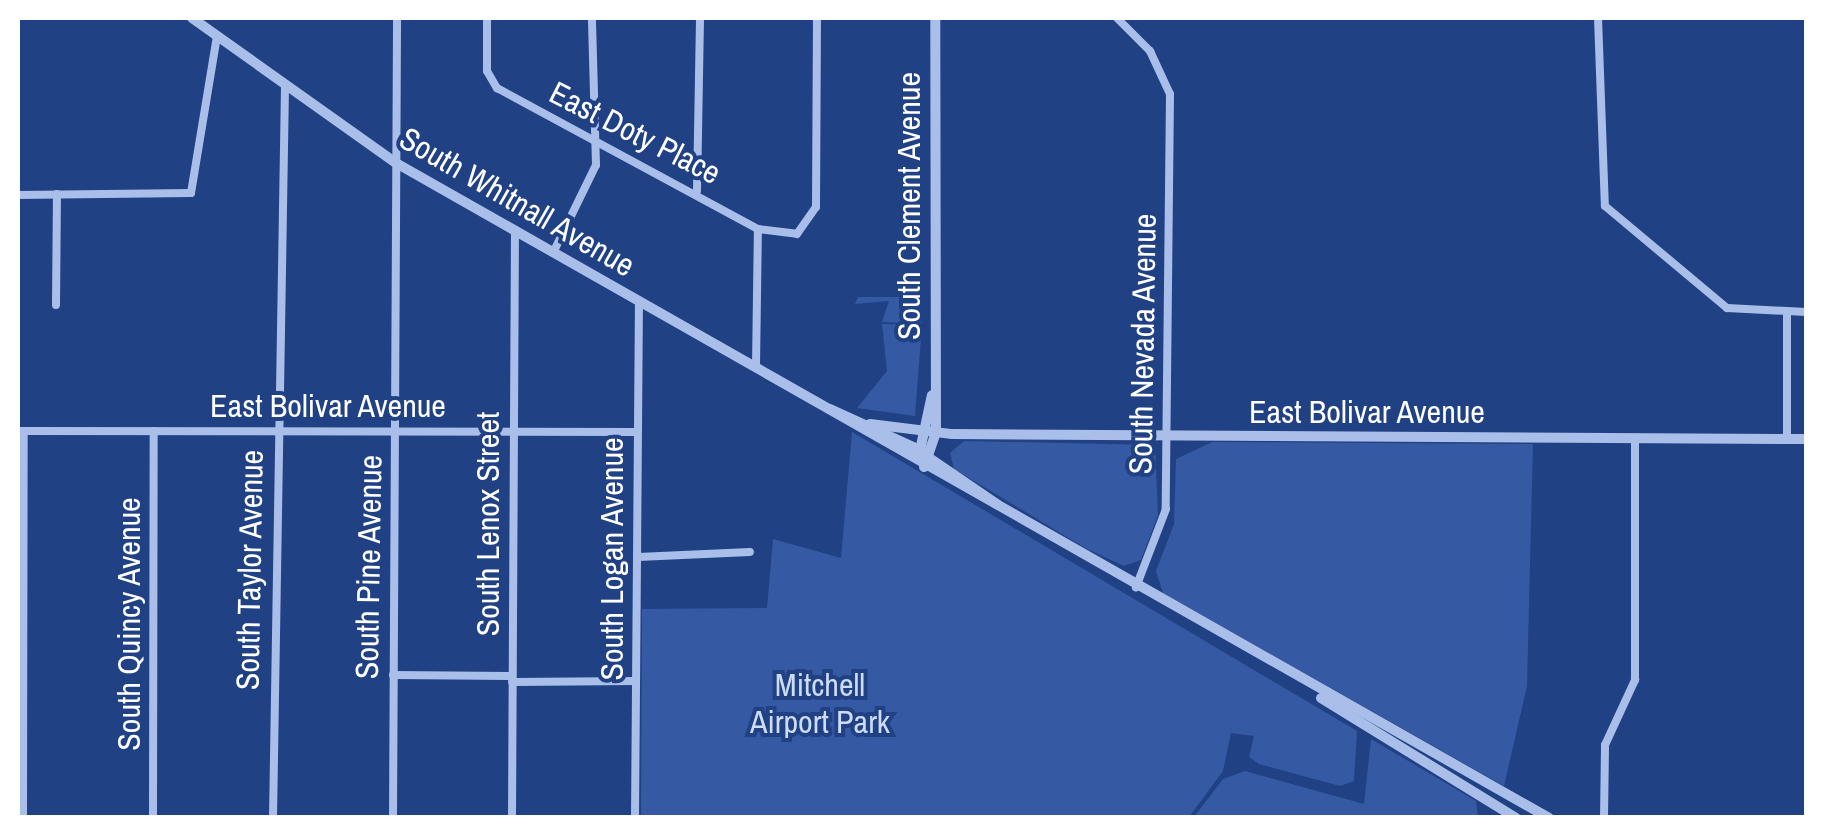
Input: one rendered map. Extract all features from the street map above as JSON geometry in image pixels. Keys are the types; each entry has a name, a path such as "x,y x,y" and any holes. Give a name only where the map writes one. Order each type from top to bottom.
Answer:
{"street":[{"name":"South Whitnall Avenue","path":"192,18 396,163 922,459"},
{"name":"South Pine Avenue","path":"393,818 397,18"},
{"name":"East Doty Place","path":"487,18 490,80 594,144 697,190 758,228"},
{"path":"553,252 592,180 592,18"},
{"path":"697,190 700,18"},
{"path":"756,366 758,228 797,234 816,207 817,18"},
{"name":"South Clement Avenue","path":"922,459 932,432 935,18"},
{"name":"South Nevada Avenue","path":"1117,18 1150,51 1170,94 1164,528 1136,587"},
{"path":"1598,18 1602,202 1727,308 1806,312"},
{"path":"18,194 191,193 216,36"},
{"name":"South Taylor Avenue","path":"273,818 285,85"},
{"path":"56,305 57,194"},
{"name":"South Lenox Street","path":"512,818 514,230"},
{"name":"South Logan Avenue","path":"635,818 639,301"},
{"path":"1787,312 1787,439"},
{"name":"South Whitnall Avenue","path":"830,409 870,424 1009,514 1302,684 1516,818"},
{"name":"East Bolivar Avenue","path":"870,424 932,432 1806,439"},
{"path":"21,431 23,818"},
{"name":"East Bolivar Avenue","path":"21,431 638,432"},
{"name":"South Quincy Avenue","path":"153,818 154,431"},
{"path":"1604,818 1606,745 1635,680 1635,439"},
{"path":"638,557 750,552"},
{"path":"392,676 636,681"},
{"name":"South Whitnall Avenue","path":"1302,684 1549,818"},
{"path":"1488,818 1500,789"}],"green space":[{"path":"858,297 922,297 922,324 882,322 889,301 855,304"},
{"path":"882,324 922,325 915,416 857,408 887,371"},
{"name":"Mitchell Airport Park","path":"852,432 1357,731 1354,781 1340,786 1259,764 1249,757 1254,736 1231,733 1223,771 1189,817 641,817 642,609 767,608 773,539 841,558"},
{"path":"964,441 1155,445 1158,515 1141,560 1124,566 1087,549 954,469 950,453"},
{"path":"1212,442 1533,444 1527,686 1504,786 1163,593 1156,571 1174,524 1176,459"},
{"path":"1371,739 1476,801 1478,817 1194,817 1223,779 1245,771 1364,804"}]}
